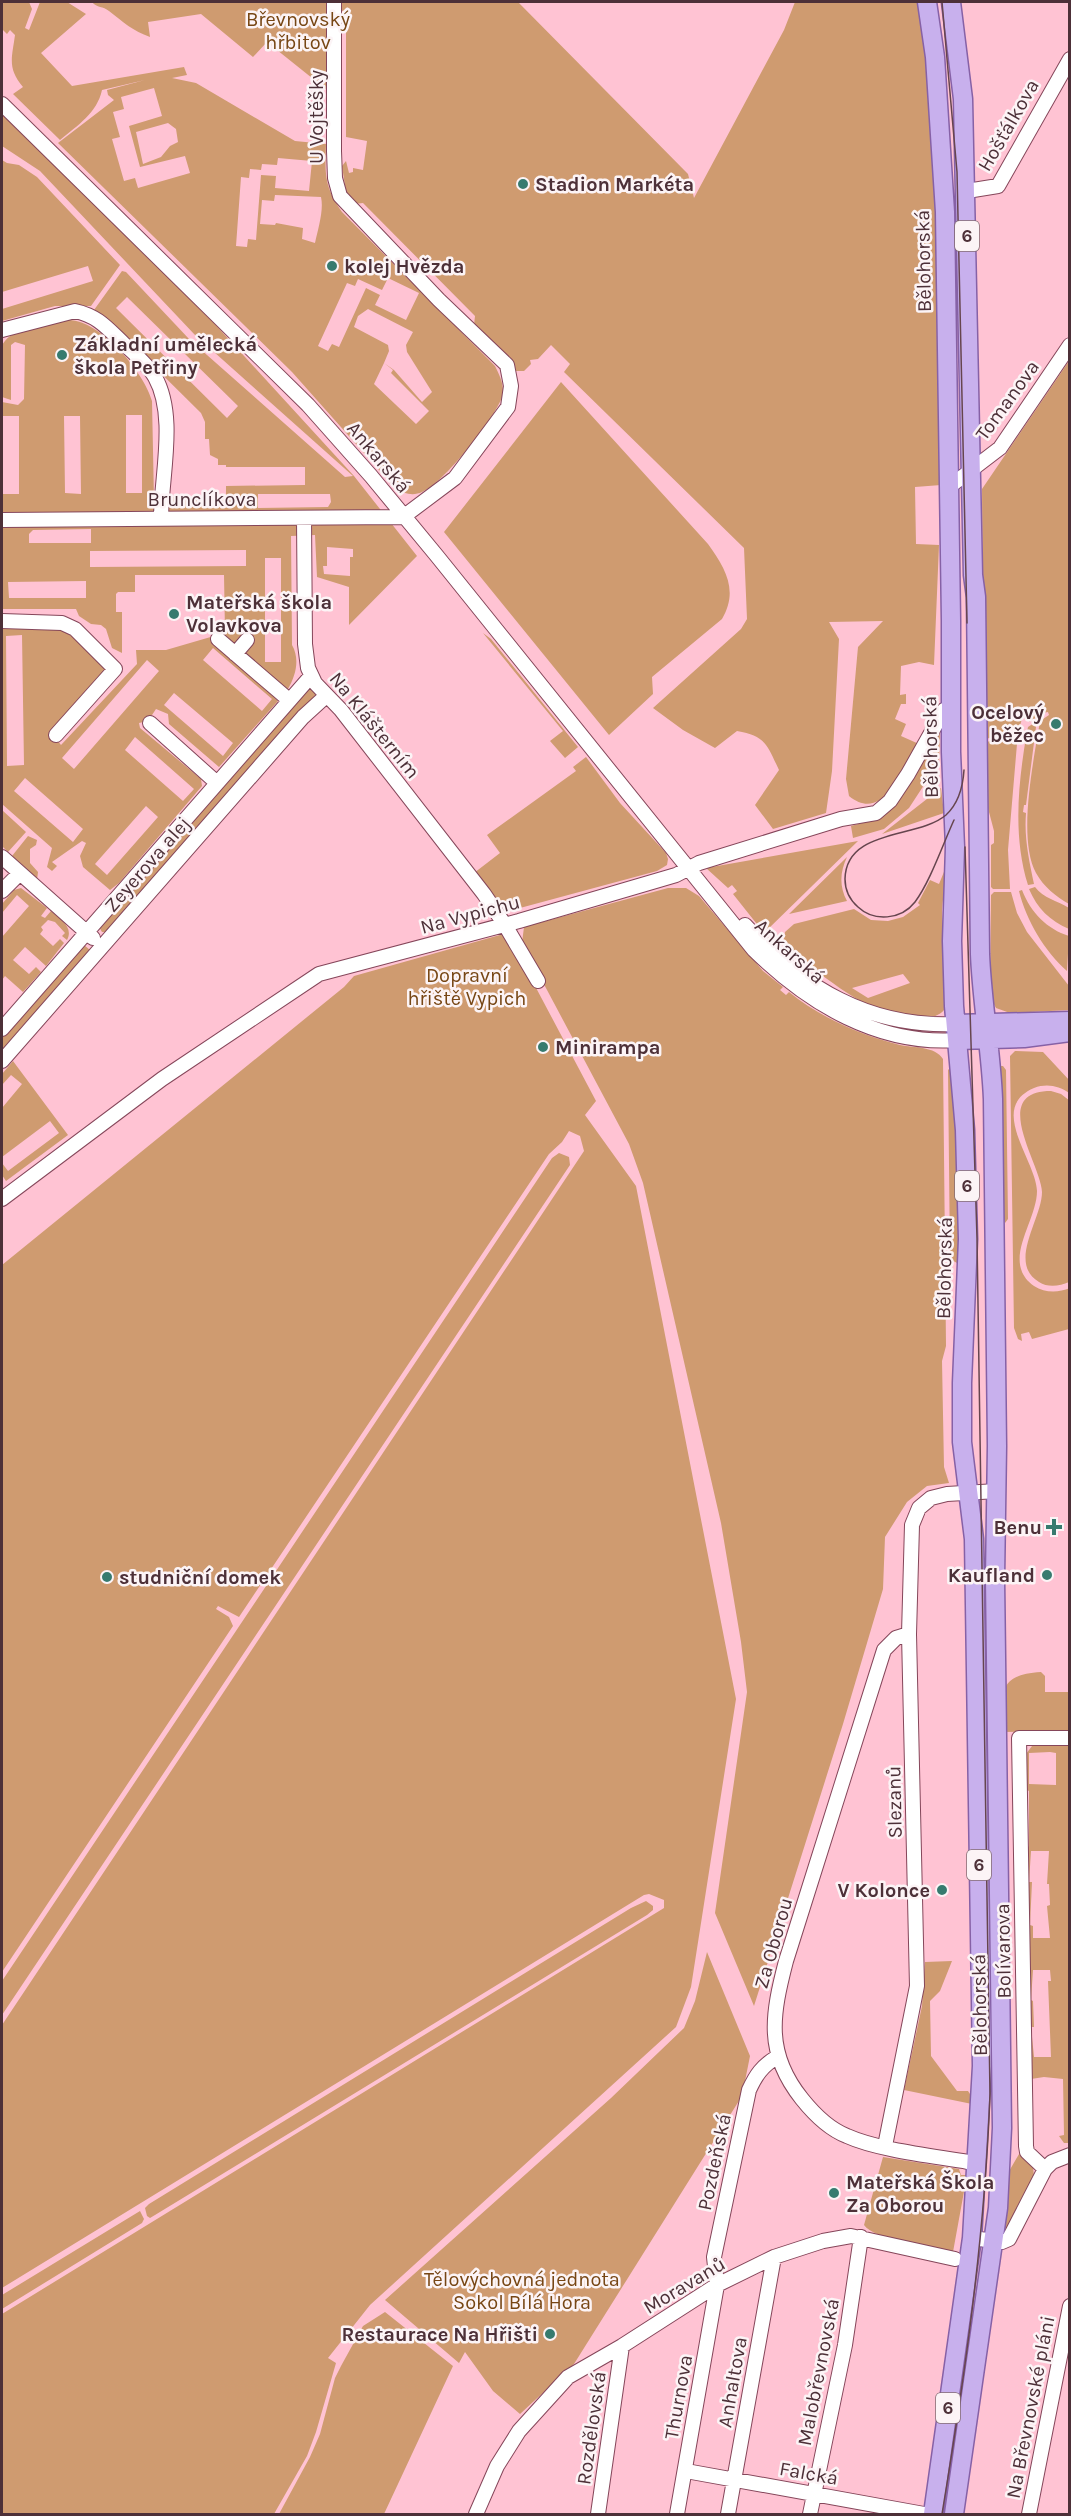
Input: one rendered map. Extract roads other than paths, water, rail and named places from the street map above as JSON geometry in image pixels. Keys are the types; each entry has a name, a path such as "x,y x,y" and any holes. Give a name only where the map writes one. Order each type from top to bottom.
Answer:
{"main road":[{"name":"Bělohorská","path":"927,2 935,57 945,212 951,710 955,847 952,940 965,1130 968,1239 962,1396 963,1452 974,1539 982,2066 972,2238 933,2514"},
{"name":"Bělohorská","path":"951,2 963,93 967,191 973,575 976,597 978,870 986,1032 993,1099 997,1491 995,1579 1002,2128 998,2208 954,2514"},
{"path":"986,1032 1070,1021"},
{"path":"957,1032 1070,1032"}],"street":[{"name":"U Vojtěšky","path":"334,2 334,151 335,178 340,196 439,300 507,365 511,386 508,407 454,478 403,517"},
{"name":"Hošťálkova","path":"967,191 998,186 1070,58"},
{"name":"Ankarská","path":"2,104 308,405 371,476 689,868 774,956 824,992 853,1006 893,1020 957,1032"},
{"path":"2,330 75,311 96,318 141,360 155,377 165,405 161,519"},
{"name":"Tomanova","path":"950,487 1000,448 1070,345"},
{"name":"Brunclíkova","path":"2,520 403,517"},
{"name":"Na Klášterním","path":"304,518 305,644 311,676 326,696 341,710 505,925 538,981"},
{"path":"2,621 62,623 75,629 121,666 56,735"},
{"path":"218,639 289,700"},
{"path":"235,654 247,640"},
{"name":"Zeyerova alej","path":"2,1029 311,676"},
{"name":"Zeyerova alej","path":"2,1061 303,717 326,696"},
{"name":"Na Vypichu","path":"2,1199 162,1079 319,974 505,925 669,877 689,868 841,819 876,813 890,801 902,783 944,710 951,710"},
{"path":"150,723 217,783"},
{"path":"2,857 102,946"},
{"path":"2,876 20,873"},
{"path":"2,891 20,873"},
{"path":"968,1492 997,1491"},
{"name":"Slezanů","path":"885,2146 917,1986 909,1634 912,1528 921,1505 931,1498 968,1492"},
{"name":"Za Oborou","path":"909,1634 896,1638 884,1650 786,1961 775,2015 777,2057 788,2081 815,2115 847,2136 968,2162"},
{"name":"Bolívarova","path":"1045,2169 1026,2146 1019,1738 1070,1738"},
{"name":"Pozdeňská","path":"717,2285 714,2257 749,2090 757,2073 777,2057"},
{"path":"972,2238 993,2241 1004,2241 1010,2238 1045,2169 1052,2162 1070,2155"},
{"name":"Moravanů","path":"476,2514 497,2466 519,2431 568,2377 622,2346 717,2285 774,2257 823,2241 851,2236 955,2259"},
{"name":"Malobřevnovská","path":"810,2514 845,2344 861,2237"},
{"name":"Anhaltova","path":"728,2514 774,2257"},
{"name":"Thurnova","path":"677,2514 717,2285"},
{"name":"Na Břevnovské pláni","path":"1029,2514 1070,2306"},
{"name":"Rozdělovská","path":"598,2514 622,2346"},
{"name":"Falcká","path":"686,2470 924,2514"}],"tram line":[{"path":"942,2 957,172 967,623"},
{"path":"954,820 926,884 909,908 895,915 879,917 864,912 858,907 847,891 845,883 848,863 857,851 885,837 934,823 946,815 960,794 964,770"},
{"path":"942,2514 973,2305 984,2200 990,2094 977,1238 965,847"}],"place":[{"name":"Stadion Markéta","path":"523,184"},
{"name":"kolej Hvězda","path":"332,266"},
{"name":"Základní umělecká škola Petřiny","path":"62,355"},
{"name":"Mateřská škola Volavkova","path":"174,614"},
{"name":"Ocelový běžec","path":"1056,724"},
{"name":"Minirampa","path":"543,1047"},
{"name":"Benu","path":"1054,1527"},
{"name":"Kaufland","path":"1047,1575"},
{"name":"studniční domek","path":"107,1577"},
{"name":"V Kolonce","path":"942,1890"},
{"name":"Mateřská Škola Za Oborou","path":"834,2193"},
{"name":"Restaurace Na Hřišti","path":"550,2334"}],"park label":[{"name":"Břevnovský hřbitov","path":"298,30"},
{"name":"Dopravní hřiště Vypich","path":"467,986"},
{"name":"Tělovýchovná jednota Sokol Bílá Hora","path":"522,2290"}]}
